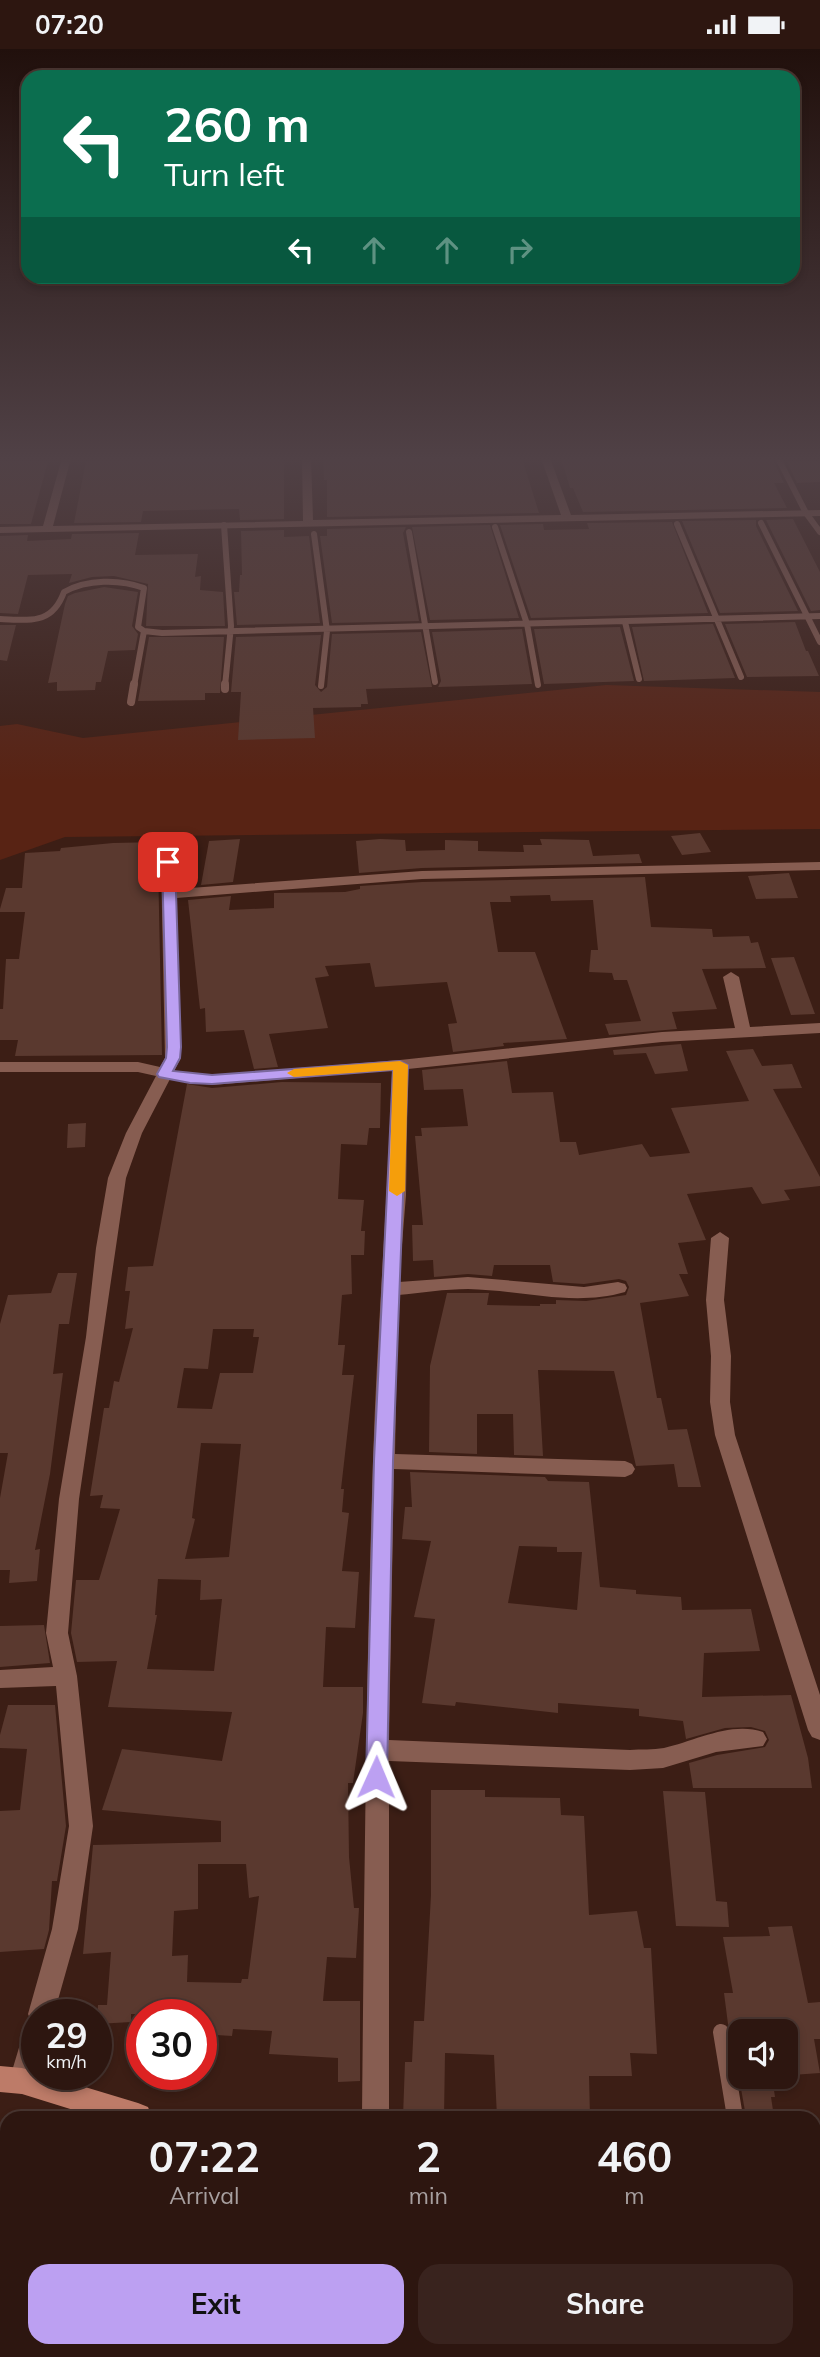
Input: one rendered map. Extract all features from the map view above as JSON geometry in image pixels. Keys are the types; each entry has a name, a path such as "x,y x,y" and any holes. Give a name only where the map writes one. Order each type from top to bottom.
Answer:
{"main road":[{"path":"11,2080 117,2111"}],"street":[{"path":"45,1999 65,1929 81,1826 66,1676 57,1633 69,1499 117,1178 134,1133 173,1058 171,894 168,862"},
{"path":"171,894 422,875 820,866"},
{"path":"731,977 743,1031"},
{"path":"0,1067 138,1067 190,1079 212,1080 400,1065 662,1037 820,1028"},
{"path":"376,2111 377,1751 383,1461 389,1289 397,1195 400,1065"},
{"path":"720,1238 715,1300 721,1356 720,1402 725,1434 820,1730"},
{"path":"389,1289 468,1283 584,1293 618,1288"},
{"path":"383,1461 625,1469"},
{"path":"0,1679 66,1676"},
{"path":"377,1751 562,1755 630,1760 663,1758 716,1742 755,1739"},
{"path":"11,2080 21,2061"}],"lane":[{"path":"225,689 230,632 226,566"},
{"path":"318,566 327,631 321,686"},
{"path":"414,566 435,682"},
{"path":"508,566 527,624 538,685"},
{"path":"694,566 741,677"},
{"path":"782,566 820,642"},
{"path":"0,619 41,618 52,614 61,606 64,592 76,584 126,582 144,588 138,627 144,631 327,631 423,625 820,617"},
{"path":"625,622 639,679"},
{"path":"131,702 144,631"},
{"path":"721,2032 734,2111"}],"shaded area":[{"path":"606,685 820,692 820,829 65,837 0,860 0,726 17,724 83,738"}],"building":[{"path":"0,566 196,566 195,577 201,576 200,590 223,592 225,626 146,626 148,584 114,576 92,577 69,583 72,574 28,575 18,614 0,613"},
{"path":"242,566 313,566 320,623 237,625 234,592 239,592"},
{"path":"324,566 409,566 419,621 332,623"},
{"path":"419,566 503,566 519,618 430,620"},
{"path":"514,566 689,566 708,613 531,618"},
{"path":"700,566 776,566 798,611 720,613"},
{"path":"789,566 817,566 820,572 820,610 811,611"},
{"path":"104,587 138,592 132,626 138,634 135,650 108,651 101,682 96,682 95,690 57,691 57,682 48,683 68,596"},
{"path":"795,622 819,676 747,677 725,624"},
{"path":"713,624 735,678 644,681 632,627"},
{"path":"0,625 16,625 7,661 0,660"},
{"path":"620,627 634,681 544,684 534,629"},
{"path":"522,629 532,684 438,687 441,681 432,632"},
{"path":"421,632 432,687 366,689 368,704 361,704 361,707 313,708 315,738 238,740 241,692 231,692 236,637 321,635 315,685 321,692 327,687 332,634"},
{"path":"149,637 224,637 220,693 205,693 205,700 138,701"},
{"path":"700,833 711,852 682,855 671,836"},
{"path":"240,839 233,882 201,885 209,841"},
{"path":"540,839 589,840 593,856 639,854 642,863 422,868 359,873 356,841 405,840 406,851 445,850 445,840 478,841 478,851 524,852 523,845 542,845"},
{"path":"160,842 159,851 167,850 167,856 158,862 162,1055 15,1056 18,1040 0,1040 0,1009 3,1009 6,959 19,959 25,912 0,912 0,909 6,888 22,888 25,853 113,843"},
{"path":"789,873 798,898 756,899 748,876"},
{"path":"645,877 651,927 712,929 713,937 749,936 751,943 758,942 766,968 702,969 717,1009 672,1012 677,1029 609,1035 605,1024 641,1021 627,980 614,980 612,973 589,972 591,950 598,950 593,900 551,901 550,895 510,896 511,902 490,902 498,952 535,952 567,1039 503,1043 504,1046 453,1052 448,1024 457,1023 447,982 375,987 370,963 325,966 329,976 315,978 328,1028 269,1034 278,1067 254,1069 244,1030 206,1032 205,1008 200,1009 188,900 231,896 229,910 274,908 274,893 345,892 360,889 360,886 422,882"},
{"path":"794,957 815,1014 791,1015 771,958"},
{"path":"681,1044 688,1071 655,1074 646,1053 614,1055 613,1050"},
{"path":"753,1049 762,1066 792,1064 802,1088 773,1089 820,1177 820,1186 784,1190 790,1200 762,1204 752,1187 687,1194 706,1240 678,1243 688,1274 679,1274 689,1296 640,1303 657,1398 661,1398 668,1430 687,1429 701,1487 678,1487 674,1464 636,1466 614,1371 538,1370 543,1456 514,1455 513,1414 477,1414 477,1454 429,1452 430,1366 447,1293 489,1293 487,1305 540,1306 556,1304 556,1300 586,1301 626,1295 629,1287 626,1281 619,1279 584,1284 553,1282 550,1265 494,1265 492,1276 468,1274 434,1277 433,1260 413,1261 412,1225 423,1225 415,1136 422,1136 421,1128 468,1126 463,1089 424,1090 422,1070 507,1061 512,1093 553,1092 560,1142 576,1142 579,1155 642,1144 650,1157 690,1153 671,1108 749,1101 726,1051"},
{"path":"282,1082 381,1083 380,1128 369,1128 367,1145 341,1144 338,1199 364,1200 361,1231 365,1231 364,1255 351,1255 352,1294 342,1295 338,1345 345,1345 342,1375 354,1375 341,1489 344,1489 342,1512 349,1513 342,1571 359,1572 355,1628 326,1627 323,1687 363,1687 363,1713 353,1783 348,1783 349,1857 354,1908 359,1908 356,1958 327,1957 323,2001 360,2001 360,2081 338,2082 338,2058 269,2054 272,2031 233,2029 232,2036 217,2035 217,1999 126,1999 126,2022 112,2023 112,1999 107,1999 111,1952 83,1954 93,1845 221,1842 221,1821 102,1810 122,1749 222,1761 232,1712 108,1707 117,1661 77,1662 71,1633 76,1580 99,1580 120,1509 100,1508 103,1495 90,1496 104,1408 109,1408 114,1381 119,1382 133,1328 125,1329 130,1291 125,1291 128,1267 153,1266 187,1084 212,1088","holes":["213,1329 254,1329 253,1337 259,1337 253,1373 220,1373 212,1409 177,1408 184,1368 208,1369","201,1443 241,1444 229,1557 185,1559 195,1519 192,1518","158,1579 201,1580 200,1600 222,1599 214,1671 147,1669 157,1615","198,1864 246,1864 249,1898 259,1896 248,1979 242,1979 241,1983 187,1982 188,1955 172,1956 174,1911 198,1909"]},
{"path":"86,1123 85,1147 67,1148 68,1124"},
{"path":"58,1273 77,1273 69,1324 59,1324 53,1374 63,1373 50,1474 35,1550 40,1549 37,1581 9,1583 10,1570 0,1570 0,1498 8,1453 0,1453 0,1324 8,1295 51,1293"},
{"path":"410,1472 545,1477 548,1481 589,1482 600,1587 636,1590 636,1594 681,1597 682,1610 751,1609 760,1651 704,1653 702,1697 791,1695 808,1758 812,1788 693,1788 689,1763 765,1747 769,1740 765,1731 751,1727 725,1728 686,1739 683,1721 639,1716 639,1709 558,1703 558,1713 456,1702 455,1706 422,1703 435,1619 414,1617 431,1541 402,1539 405,1507 412,1507","holes":["519,1546 557,1547 557,1552 582,1552 577,1610 508,1603"]},
{"path":"44,1625 50,1663 0,1667 0,1626"},
{"path":"8,1705 55,1705 66,1826 57,1881 52,1881 49,1930 44,1949 0,1952 0,1811 20,1810 27,1749 0,1748 0,1735"},
{"path":"431,1790 485,1790 485,1797 560,1798 561,1815 584,1816 589,1915 637,1911 644,1948 651,1948 657,2054 630,2053 632,2076 589,2076 590,2111 497,2111 494,2055 445,2053 444,2111 403,2111 405,2062 412,2062 414,2021 424,2021 431,1895"},
{"path":"663,1791 705,1792 716,1901 727,1902 729,1927 676,1926"},
{"path":"792,1926 808,2003 820,2002 820,2039 814,2039 820,2073 798,2075 798,2019 728,2019 728,2024 724,1993 733,1993 723,1937 770,1936 768,1927"},
{"path":"741,2089 774,2089 775,2097 771,2097 773,2111 745,2111"}],"slow traffic":[{"path":"294,1073 400,1065 397,1191"}],"route":[{"path":"168,862 174,1047 173,1058 165,1074 212,1080 400,1065 397,1195 389,1289 383,1461 376,1777"}]}
